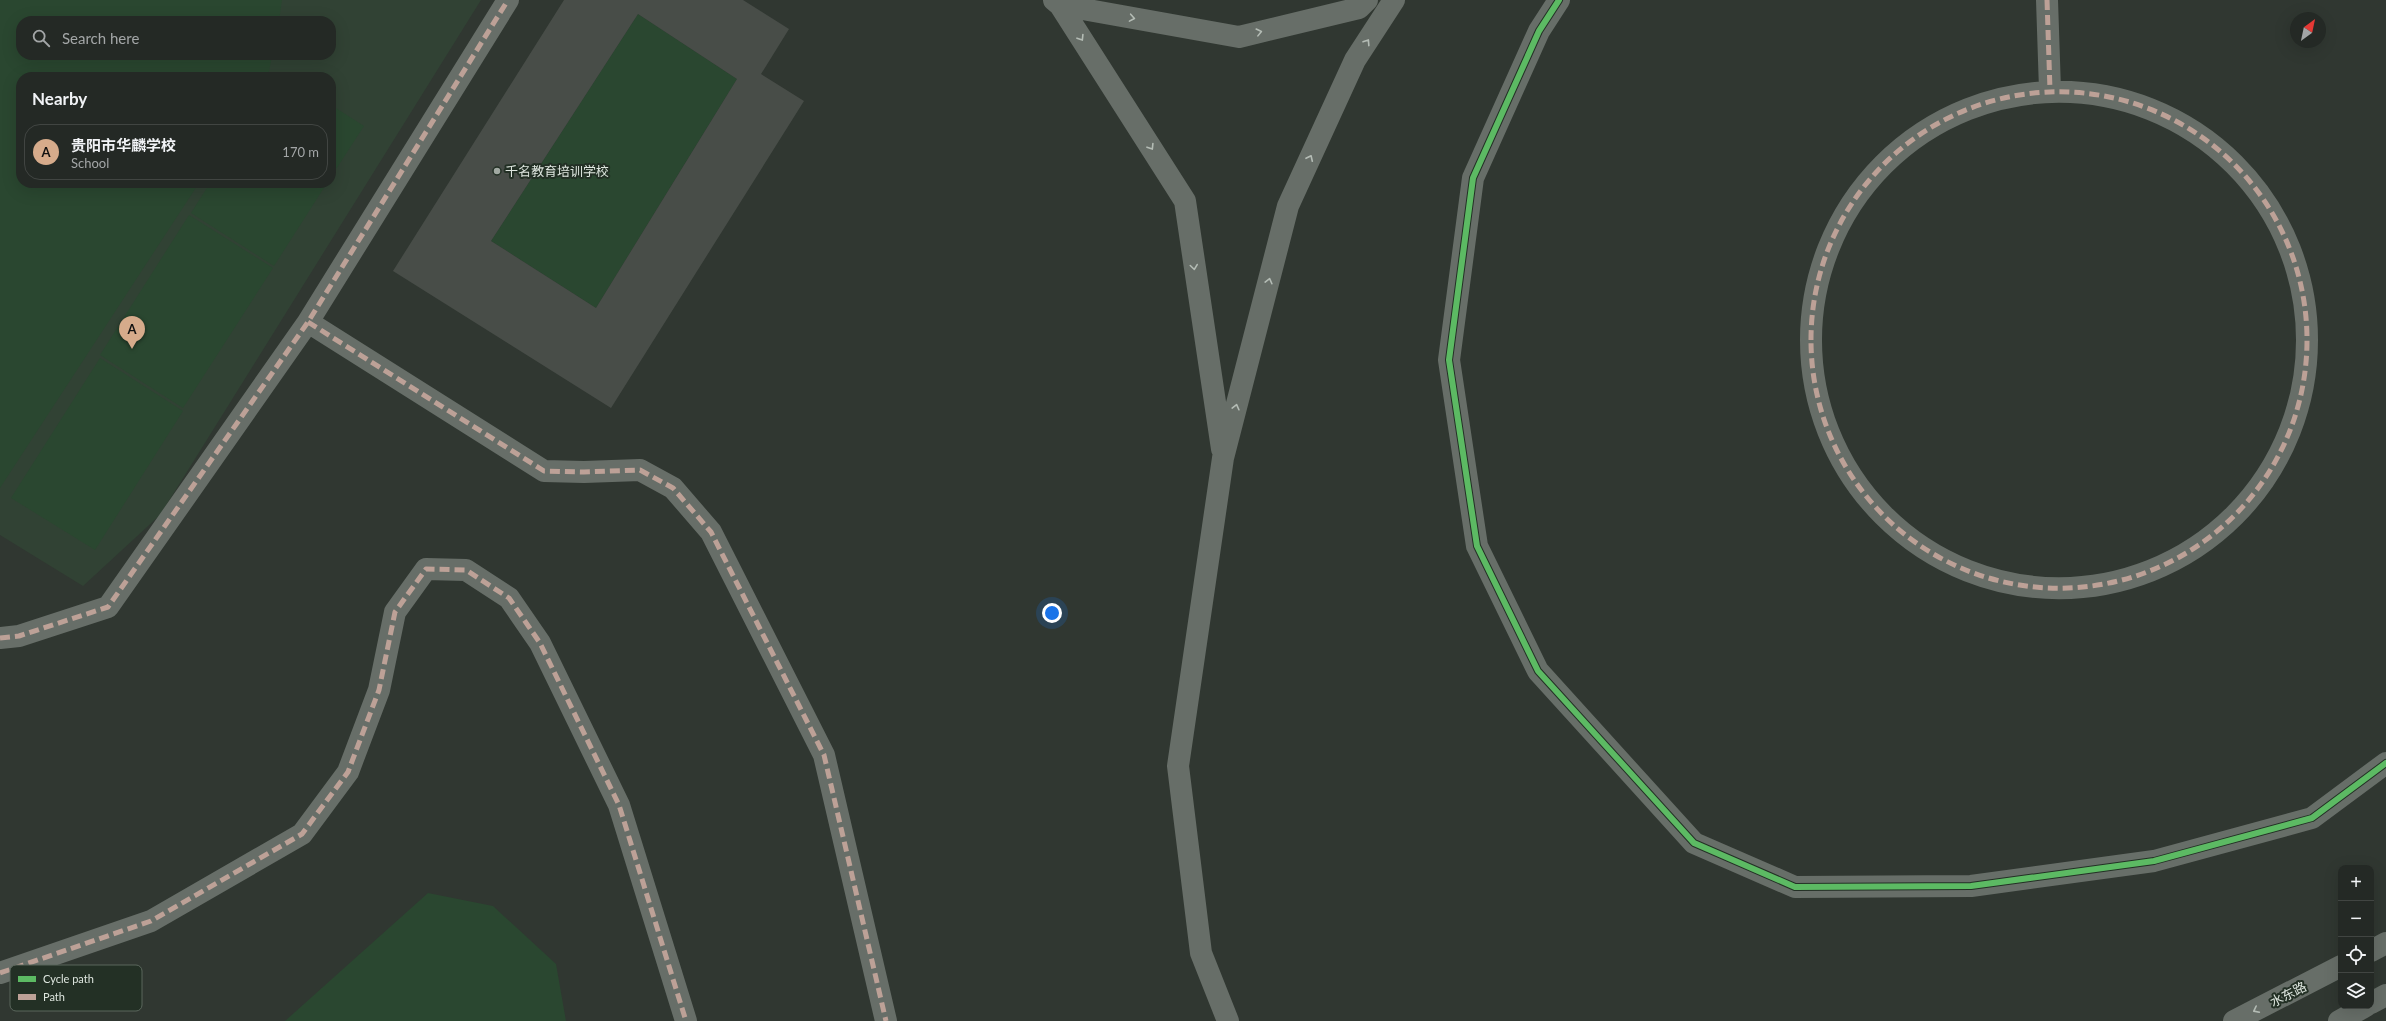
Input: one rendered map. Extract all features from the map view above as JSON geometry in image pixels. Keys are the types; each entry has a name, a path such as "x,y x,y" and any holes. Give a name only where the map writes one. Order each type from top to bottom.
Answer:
{"street":[{"path":"0,638 19,636 108,607 308,322 508,0"},
{"path":"1057,2 1239,37 1359,8 1367,0"},
{"path":"1228,1021 1201,953 1178,766 1223,458 1288,206 1355,60 1394,0"},
{"path":"1559,0 1539,31 1473,178 1449,360 1477,546 1538,670 1694,843 1795,887 1971,886 2154,861 2312,818 2386,763"},
{"path":"2047,0 2050,90"},
{"path":"1057,2 1185,201 1223,458"},
{"path":"2050,90 2134,102 2210,142 2268,204 2302,282 2309,367 2286,448 2237,518 2167,566 2085,589 2005,585 1931,554 1869,503 1828,434 1809,356 1816,277 1848,204 1902,145 1971,105 2050,90"},
{"path":"308,322 544,471 584,472 640,470 673,488 711,532 824,755 886,1021"},
{"path":"23,965 151,921 302,834 348,772 379,690 395,612 426,569 466,570 509,598 544,650 619,805 686,1021"},
{"path":"2374,949 2386,943"},
{"name":"水东路","path":"2234,1021 2338,968"},
{"path":"0,973 10,970"},
{"path":"2374,1001 2386,995"},
{"path":"2339,1021 2361,1009"}],"shaded area":[{"path":"0,0 481,0 160,515 83,586 0,535"},
{"path":"0,0 282,0 280,16 16,16 16,60 271,60 269,72 16,72 16,188 196,188 0,488"},
{"path":"638,14 737,79 596,308 491,241"},
{"path":"336,108 364,126 336,169"},
{"path":"207,188 324,188 274,266 191,213"},
{"path":"189,215 273,268 183,408 100,355"},
{"path":"100,358 183,411 95,550 11,498"},
{"path":"428,893 493,906 556,964 566,1021 285,1021"}],"building":[{"name":"千名教育培训学校","path":"564,0 743,0 789,29 761,74 804,101 611,408 393,271","holes":["638,14 737,79 596,308 491,241"]}],"marked path":[{"path":"0,638 19,636 108,607 308,322 508,0"},
{"path":"2047,0 2050,90"},
{"path":"2059,92 2083,93 2107,97 2154,111 2176,121 2197,134 2216,148 2234,165 2251,183 2265,202 2278,223 2288,245 2302,292 2306,316 2307,340 2306,364 2302,388 2288,435 2278,457 2265,478 2251,497 2234,515 2216,532 2197,546 2176,559 2154,569 2107,583 2083,587 2059,588 2035,587 2011,583 1964,569 1942,559 1921,546 1902,532 1884,515 1867,497 1853,478 1840,457 1830,435 1816,388 1812,364 1811,340 1812,316 1816,292 1830,245 1840,223 1853,202 1867,183 1884,165 1902,148 1921,134 1942,121 1964,111 2011,97 2035,93 2059,92"},
{"path":"308,322 544,471 584,472 640,470 673,488 711,532 824,755 886,1021"},
{"path":"23,965 151,921 302,834 348,772 379,690 395,612 426,569 466,570 509,598 540,643 619,805 686,1021"},
{"path":"0,973 10,970"}],"cycle path":[{"path":"1559,0 1539,31 1473,178 1449,360 1477,546 1538,671 1694,843 1795,887 1971,886 2154,861 2312,818 2386,763"}],"place":[{"name":"千名教育培训学校","path":"497,171"},
{"name":"贵阳市华麟学校","path":"132,349"}]}
